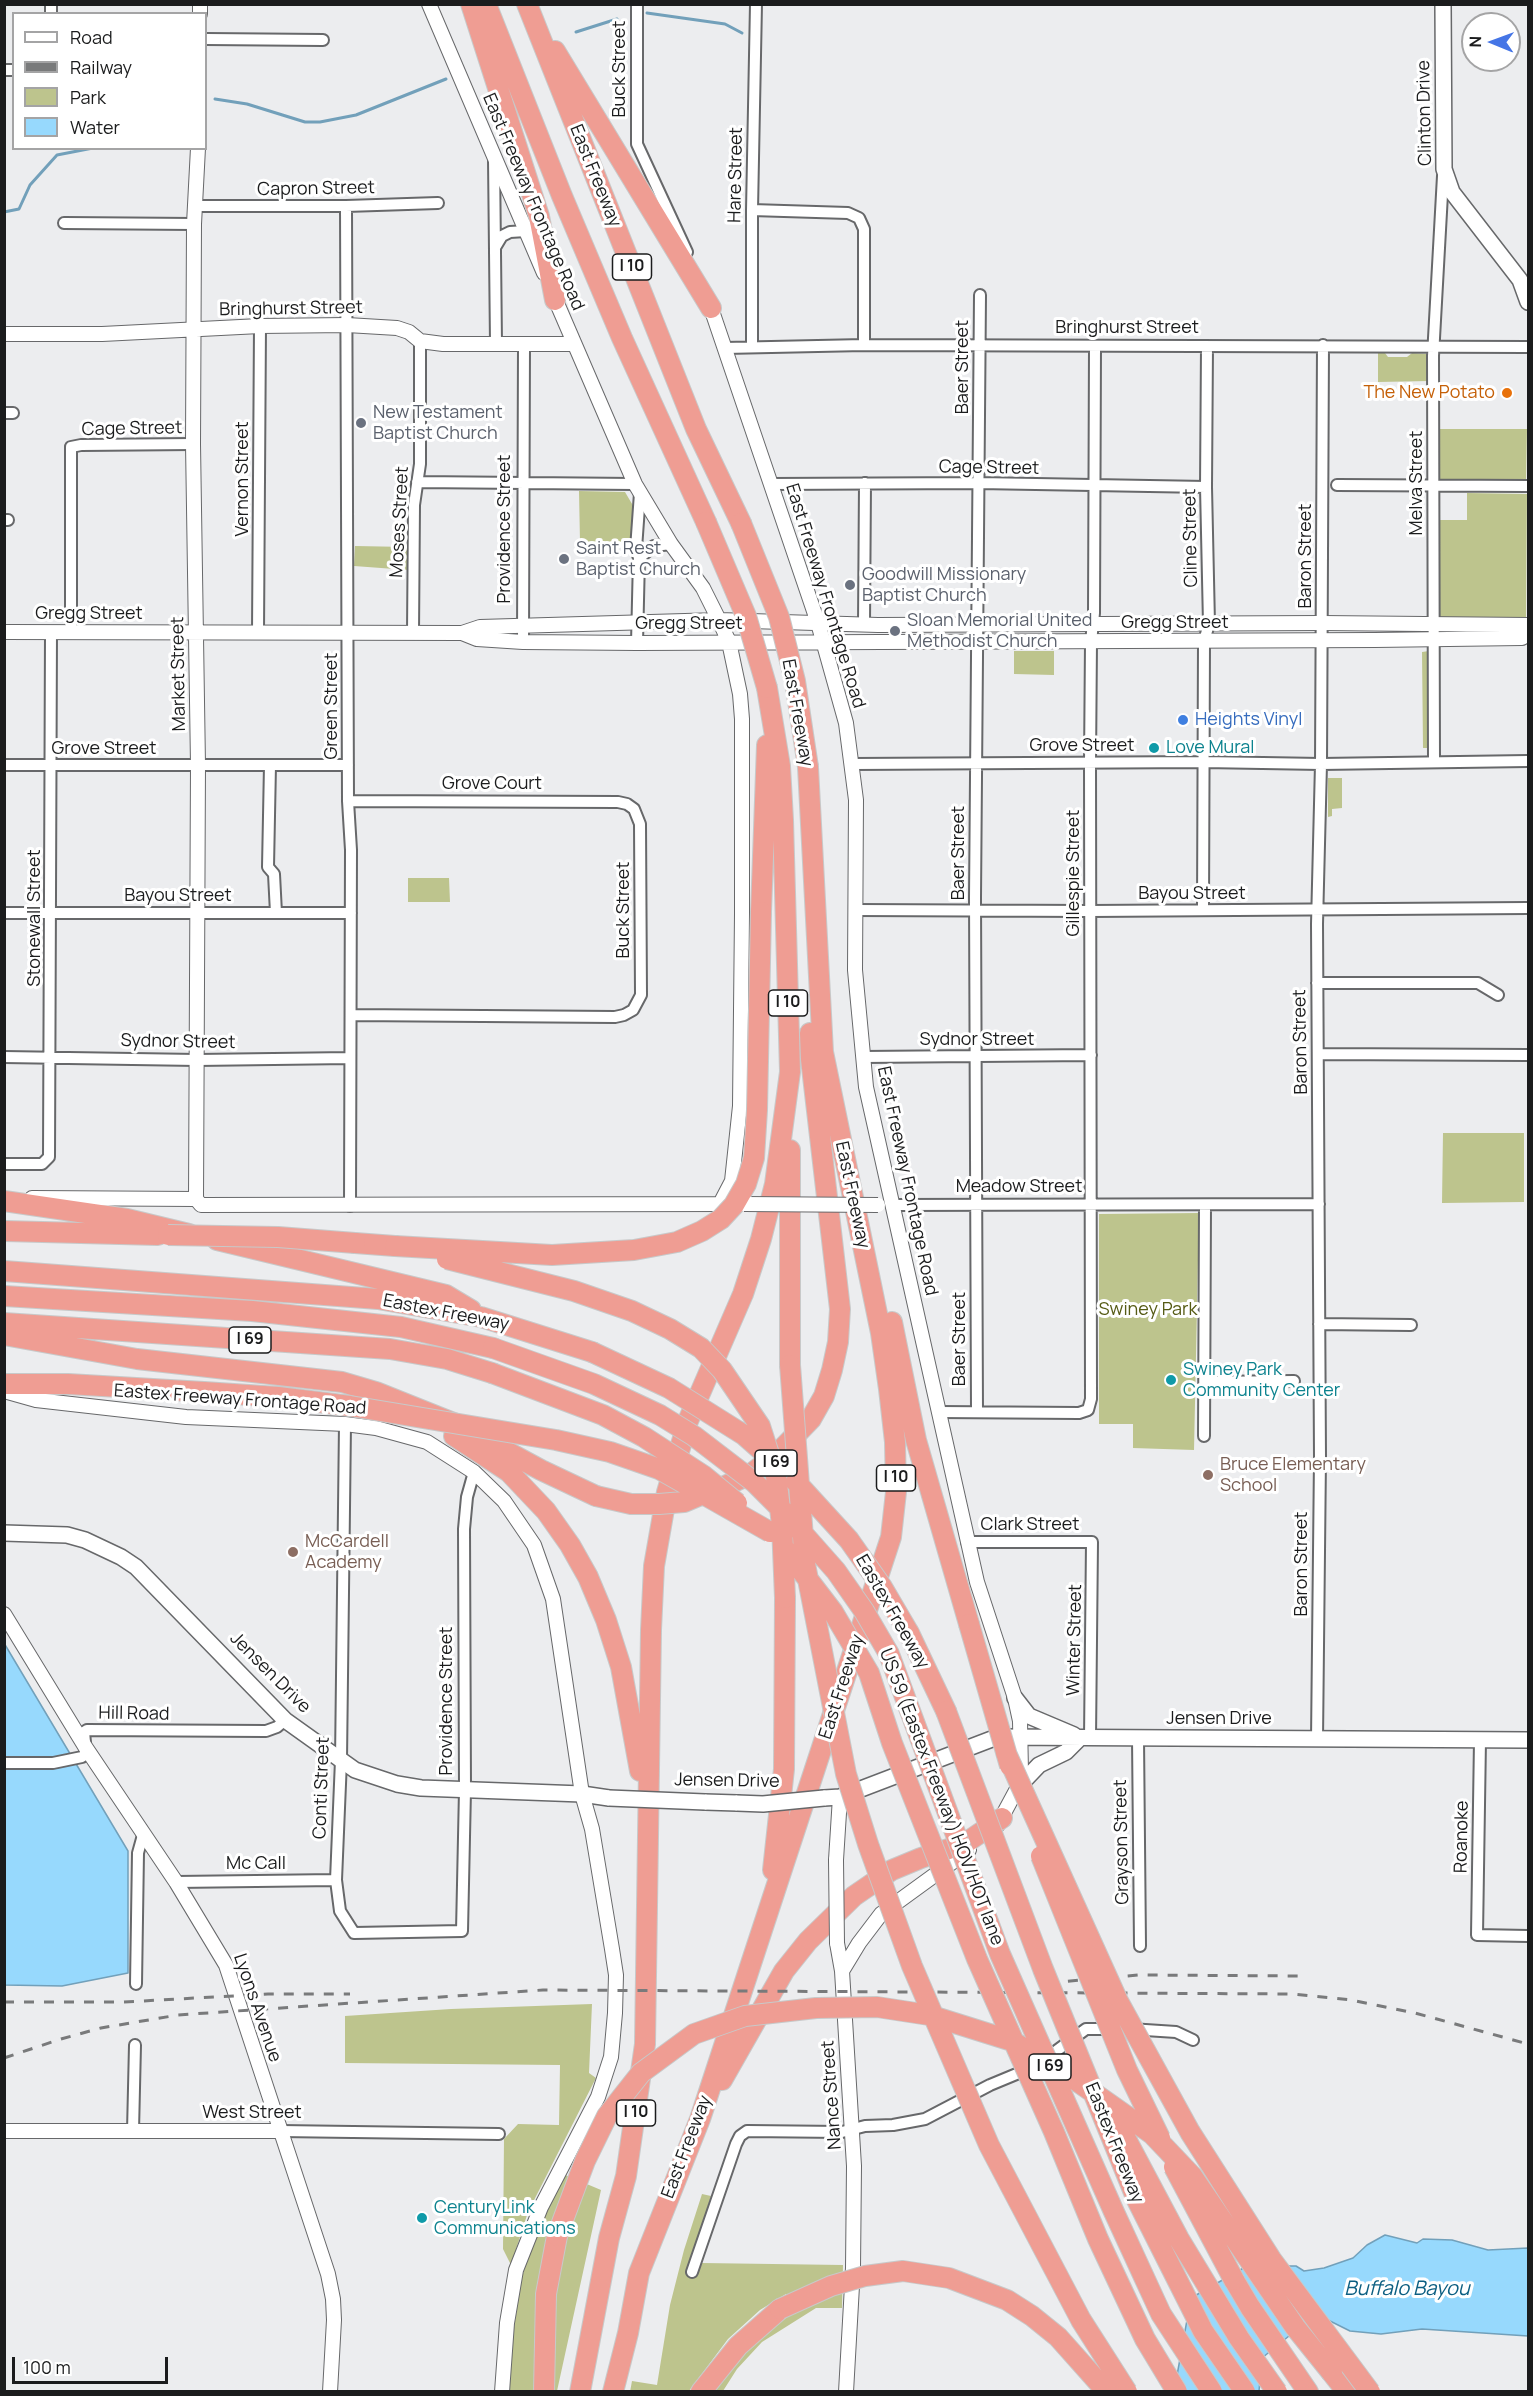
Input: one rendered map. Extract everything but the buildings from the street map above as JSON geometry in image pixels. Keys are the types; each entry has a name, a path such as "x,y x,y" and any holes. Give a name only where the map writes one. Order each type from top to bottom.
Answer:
{"highway":[{"path":"471,4 539,216 555,300"},
{"name":"East Freeway","path":"486,4 622,339 706,522 746,616 766,688 773,765 790,1072 775,1184 761,1239 743,1294 688,1421 667,1492 654,1566 647,1830 645,2044 626,2176 609,2238 580,2391"},
{"path":"528,6 711,308"},
{"name":"East Freeway","path":"528,6 696,429 741,523 778,617 795,681 807,766 824,1052 881,1333 895,1442 896,1492 891,1537 700,2119 639,2273 628,2333 613,2391"},
{"path":"4,1231 278,1237 552,1255 634,1250 677,1242 702,1231 721,1219 734,1205 746,1184 753,1158 757,1110 762,845 773,765"},
{"path":"4,1335 137,1359 342,1382 376,1392 456,1424 541,1470 596,1496 631,1503 684,1502 751,1474 781,1450 811,1419 824,1395 838,1342 840,1309 811,1059 809,1010 813,890"},
{"path":"820,995 848,1137 881,1270 916,1440 1006,1753 1050,1883 1127,2070 1184,2190 1250,2307 1308,2391"},
{"path":"790,1072 790,1365 805,1564 846,1774 868,1844 912,1966 989,2145 1081,2320 1127,2391"},
{"path":"4,1199 127,1219 435,1292 446,1295 481,1317"},
{"path":"395,1246 574,1291 632,1311 670,1329 701,1348 722,1370 760,1426 776,1476 782,1525 785,1598 784,1769 776,1851 758,1946"},
{"name":"Eastex Freeway","path":"4,1270 378,1299 509,1324 610,1360 669,1388 744,1435 782,1468 849,1540 882,1587 911,1637 946,1711 1010,1884 1137,2200 1163,2256 1203,2331 1245,2391"},
{"name":"US 59 (Eastex Freeway) HOV/HOT lane","path":"4,1296 252,1311 401,1327 493,1348 551,1367 633,1401 694,1436 754,1482 829,1563 864,1611 889,1654 1000,1954 1161,2314 1212,2391"},
{"name":"I 69","path":"4,1323 390,1349 447,1359 492,1373 603,1415 644,1437 704,1476 771,1532 833,1612 869,1673 892,1743 977,1959 1054,2132 1098,2239 1145,2339 1176,2391"},
{"path":"4,1384 68,1384 278,1397 348,1415 556,1440 610,1452 659,1470 771,1532"},
{"path":"376,1392 434,1424 509,1472 546,1511 570,1545 588,1577 606,1620 621,1667 647,1830"},
{"path":"1006,1753 1118,2001 1190,2132 1271,2259 1370,2391"},
{"path":"700,2119 784,1971 808,1941 854,1896 892,1870 964,1844 1002,1818"},
{"path":"544,2391 546,2294 557,2236 585,2161 608,2116 641,2073 694,2034 745,2016 816,2008 877,2007 928,2015 1012,2042 1074,2079 1152,2134 1192,2176 1295,2326 1347,2391"},
{"path":"1068,2031 1179,2239 1239,2338 1277,2391"},
{"path":"701,2391 738,2346 780,2309 831,2286 865,2276 903,2271 949,2278 1007,2300 1058,2337 1107,2391"}],"main road":[{"name":"Clinton Drive","path":"1443,4 1444,169 1452,192 1520,280 1528,302"},
{"name":"Jensen Drive","path":"4,1533 67,1535 85,1540 122,1557 136,1567 285,1720 356,1770 398,1784 421,1788 763,1804 840,1797 987,1740 1022,1737 1528,1740"},
{"path":"1016,1698 1029,1716 1085,1738"},
{"path":"1018,1787 1039,1765 1066,1752 1085,1738"}],"street":[{"name":"East Freeway Frontage Road","path":"429,4 637,489 671,544 703,588 729,642 740,694 742,719 742,1016 738,1135 732,1181 720,1204"},
{"name":"Buck Street","path":"637,4 637,133"},
{"name":"Hare Street","path":"752,346 756,4"},
{"path":"207,39 323,40"},
{"name":"East Freeway Frontage Road","path":"637,133 637,144 641,156 663,199 711,308 818,623 846,723 856,800 856,998 866,1087 967,1542 988,1620 1016,1698 1022,1737 1018,1787 1002,1818 985,1838 881,1914 842,1971"},
{"name":"Market Street","path":"196,1199 198,765 193,444 194,224 198,150"},
{"path":"494,156 495,344"},
{"name":"Melva Street","path":"1434,762 1434,346 1444,169"},
{"name":"Capron Street","path":"195,206 346,206 438,203"},
{"name":"Green Street","path":"346,206 348,801 351,913 350,1206"},
{"path":"752,210 851,213 859,218 864,229 864,345"},
{"path":"64,223 194,224"},
{"path":"496,246 502,236 510,232 526,231"},
{"name":"Baer Street","path":"977,1412 975,764 980,295"},
{"name":"Bringhurst Street","path":"4,334 102,334 195,328 347,325 397,328 409,332 420,341 443,344 574,344"},
{"name":"Vernon Street","path":"258,632 260,326"},
{"name":"Moses Street","path":"413,633 414,506 420,464 420,341"},
{"name":"Providence Street","path":"524,344 524,642"},
{"name":"Bringhurst Street","path":"725,348 864,345 1528,347"},
{"name":"Baron Street","path":"1317,1740 1319,1204 1317,910 1321,764 1323,345"},
{"name":"Gillespie Street","path":"977,1412 1079,1413 1088,1410 1092,1400 1090,763 1095,346"},
{"name":"Cline Street","path":"1203,909 1204,641 1209,624 1206,487 1207,346"},
{"name":"Cage Street","path":"71,632 71,447 193,444"},
{"path":"417,482 524,483 637,489 638,643"},
{"path":"864,624 865,483"},
{"name":"Cage Street","path":"771,484 979,483 1093,487 1206,487"},
{"path":"1337,485 1528,486"},
{"path":"639,558 654,546 671,544"},
{"name":"Gregg Street","path":"4,632 462,633 480,627 719,621 978,625 1433,623 1528,625"},
{"name":"Stonewall Street","path":"4,1164 42,1164 49,1156 51,632"},
{"name":"Gregg Street","path":"462,633 477,639 524,642 638,643 1433,639 1522,638 1528,634"},
{"name":"Grove Street","path":"853,764 1204,762 1321,764 1528,760"},
{"name":"Grove Street","path":"4,765 348,765"},
{"path":"270,765 268,867 274,874 276,913"},
{"name":"Grove Court","path":"348,801 618,802 634,809"},
{"name":"Buck Street","path":"351,1015 615,1017 624,1016 633,1010 641,995 640,824 634,809"},
{"name":"Bayou Street","path":"855,910 1528,908"},
{"name":"Bayou Street","path":"4,913 351,913"},
{"path":"1317,983 1478,983 1498,995"},
{"path":"1318,1054 1528,1054"},
{"name":"Sydnor Street","path":"862,1057 1091,1055"},
{"name":"Sydnor Street","path":"4,1057 197,1060 350,1058"},
{"path":"4,1199 196,1199 201,1205 720,1204"},
{"name":"Meadow Street","path":"720,1204 976,1206 1319,1204"},
{"path":"1204,1436 1205,1205"},
{"path":"1319,1324 1412,1325"},
{"path":"1204,1382 1294,1381"},
{"name":"Eastex Freeway Frontage Road","path":"4,1391 36,1400 186,1417 348,1415 376,1428 427,1442 474,1472 504,1501 534,1545 553,1599 582,1794"},
{"path":"939,1412 977,1412"},
{"name":"Conti Street","path":"348,1415 336,1880 340,1911 354,1933"},
{"name":"Providence Street","path":"354,1933 462,1931 465,1790 464,1529 467,1497 474,1472"},
{"name":"Clark Street","path":"967,1542 1092,1542"},
{"name":"Winter Street","path":"1085,1738 1092,1542"},
{"name":"Lyons Avenue","path":"4,1614 86,1748 176,1882 226,1965 311,2220 333,2299 333,2364 330,2391"},
{"name":"Hill Road","path":"4,1762 53,1763 82,1757 86,1754 84,1737 87,1730 266,1731 277,1727 285,1720"},
{"name":"Grayson Street","path":"1138,1738 1140,1946"},
{"name":"Roanoke","path":"1480,1740 1477,1935 1528,1936"},
{"path":"502,2385 507,2323 516,2270 541,2207 598,2097 611,2057 616,1975 592,1829 582,1794"},
{"name":"Nance Street","path":"840,1797 836,1860 837,1943 842,1971 853,2129 853,2268 846,2391"},
{"path":"136,1984 138,1853 143,1834"},
{"name":"Mc Call","path":"176,1882 336,1880"},
{"path":"692,2272 740,2136 747,2131 842,2132 865,2126 893,2125 925,2119 990,2085 1029,2070 1061,2050 1086,2029 1148,2029 1176,2032 1193,2040"},
{"path":"133,2131 135,2045"},
{"name":"West Street","path":"4,2131 499,2134"}],"green space":[{"path":"1378,353 1385,353 1388,357 1407,357 1412,353 1427,354 1430,356 1429,381 1378,382"},
{"path":"1438,429 1527,429 1526,480 1438,479"},
{"path":"579,491 625,492 635,509 632,543 580,542"},
{"path":"1467,493 1527,494 1526,618 1438,617 1439,520 1467,520"},
{"path":"355,546 408,547 408,570 354,566"},
{"path":"1014,651 1054,651 1054,675 1014,674"},
{"path":"1429,651 1431,748 1423,748 1422,652"},
{"path":"1328,778 1342,778 1342,808 1332,809 1332,816 1328,817"},
{"path":"408,878 449,878 450,902 408,902"},
{"path":"1443,1133 1524,1133 1524,1202 1442,1203"},
{"name":"Swiney Park","path":"1199,1213 1194,1450 1133,1448 1133,1424 1099,1424 1099,1214"},
{"path":"592,2004 589,2073 596,2078 528,2212 511,2265 503,2249 504,2139 518,2124 559,2125 560,2065 345,2063 345,2016 451,2009"},
{"path":"563,2174 601,2190 557,2391 553,2391 540,2277 535,2313 535,2391 509,2392 513,2334 522,2277 538,2226"},
{"path":"702,2194 711,2196 687,2273 698,2273 702,2263 843,2265 842,2308 816,2308 762,2342 737,2369 723,2391 708,2391 721,2373 792,2309 786,2294 760,2310 728,2339 689,2391 630,2392 632,2381 657,2385 670,2305"}],"water":[{"path":"4,1643 128,1851 128,1973 62,1986 5,1985"},
{"name":"Buffalo Bayou","path":"1385,2235 1417,2243 1423,2239 1452,2240 1488,2250 1528,2248 1528,2336 1422,2329 1381,2334 1350,2331 1316,2314 1262,2358 1259,2391 1174,2392 1191,2298 1247,2266 1296,2266 1304,2271 1324,2268 1353,2258 1367,2245"}],"waterway":[{"path":"647,13 725,24 742,33"},
{"path":"576,32 617,19"},
{"path":"215,99 247,104 305,122 320,122 356,115 446,79"},
{"path":"4,212 19,209 30,185 57,155 83,150"}],"railway":[{"path":"1048,1983 1138,1975 1300,1976"},
{"path":"4,2058 101,2028 178,2015 543,1990 1293,1994 1351,2000 1415,2013 1528,2044"},
{"path":"4,2002 124,2002 268,1994 350,1994"}],"place":[{"name":"The New Potato","path":"1507,393"},
{"name":"New Testament Baptist Church","path":"361,423"},
{"name":"Saint Rest Baptist Church","path":"564,559"},
{"name":"Goodwill Missionary Baptist Church","path":"850,585"},
{"name":"Sloan Memorial United Methodist Church","path":"895,631"},
{"name":"Heights Vinyl","path":"1183,720"},
{"name":"Love Mural","path":"1154,748"},
{"name":"Swiney Park Community Center","path":"1171,1380"},
{"name":"Bruce Elementary School","path":"1208,1475"},
{"name":"McCardell Academy","path":"293,1552"},
{"name":"CenturyLink Communications","path":"422,2218"}]}
